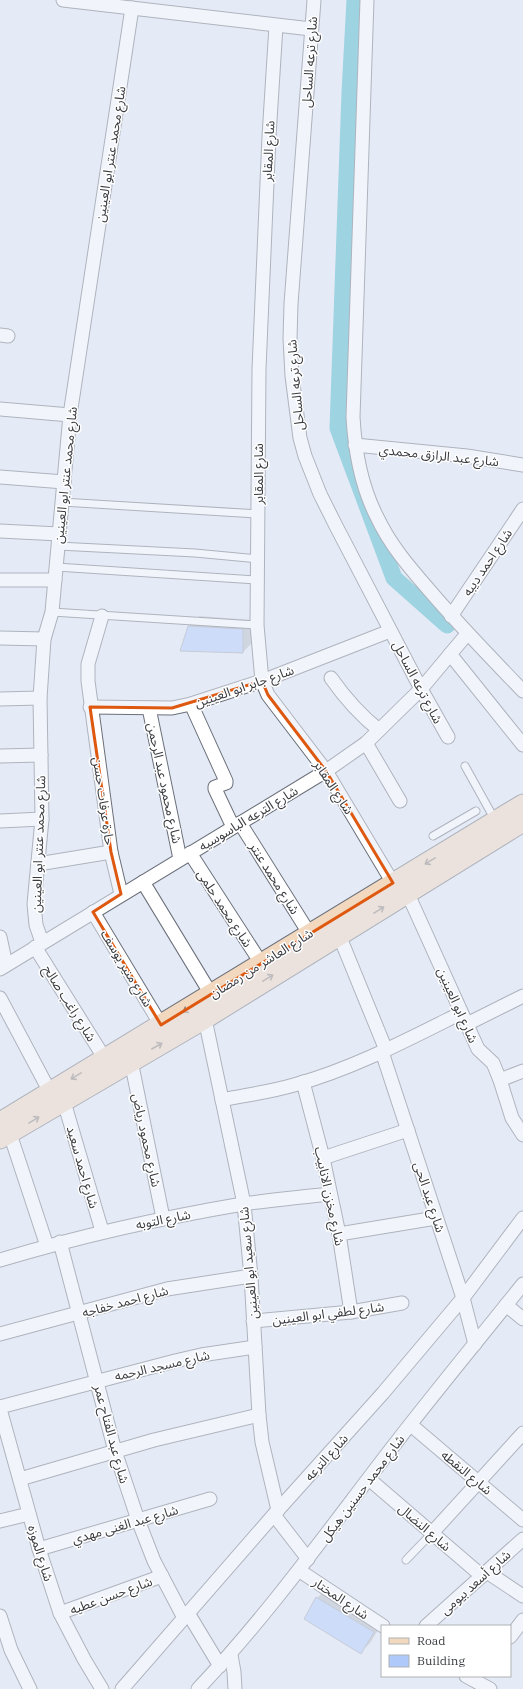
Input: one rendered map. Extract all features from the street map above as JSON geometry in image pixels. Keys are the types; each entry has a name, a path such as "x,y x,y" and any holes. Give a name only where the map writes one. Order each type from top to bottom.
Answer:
{"main road":[{"name":"شارع العاشر من رمضان","path":"57,1097 131,1061 205,1018 339,935 491,817 523,804"},
{"name":"شارع العاشر من رمضان","path":"3,1132 57,1097 105,1059 309,933 400,888 523,822"}],"street":[{"path":"63,0 311,29"},
{"name":"شارع ترعه الساحل","path":"314,0 290,339 292,376 303,450 320,494 421,689 448,736"},
{"path":"367,0 354,409 355,446 367,493 376,517 389,540 404,561 467,634 523,690"},
{"name":"شارع محمد عنتر ابو العينين","path":"38,945 34,904 42,819 40,698 44,639 52,612 70,415 132,8"},
{"name":"شارع المقابر","path":"276,26 268,144 259,369 258,559 256,625 262,681 268,695 326,771 400,888"},
{"path":"0,409 70,415"},
{"name":"شارع عبد الرازق محمدي","path":"355,446 467,456 523,465"},
{"path":"0,477 64,482"},
{"name":"شارع احمد ديبه","path":"451,616 523,509"},
{"path":"0,531 58,540"},
{"path":"0,580 55,580"},
{"name":"حارة عرفات حسن","path":"102,616 88,664 88,681 90,707 111,852 121,894"},
{"name":"شارع جابر ابو العينين","path":"90,707 172,708 191,704 262,681 390,630"},
{"name":"شارع الترعه الباسوسيه","path":"3,967 326,771 366,743 421,689 467,634"},
{"path":"0,638 44,639"},
{"path":"450,654 523,745"},
{"path":"331,678 348,702 360,715 379,730"},
{"path":"0,699 40,698"},
{"name":"شارع محمد عنتر","path":"191,704 226,781 226,783 215,787 215,789 237,825 309,933"},
{"name":"شارع محمود عبد الرحمن","path":"149,708 185,856"},
{"path":"366,743 400,801"},
{"path":"0,756 41,755"},
{"path":"0,822 42,819"},
{"path":"38,864 111,852"},
{"name":"شارع محمد حلمى","path":"185,856 261,963"},
{"path":"142,882 211,994"},
{"name":"شارع ابو العينين","path":"400,888 479,1051 493,1063 512,1118 523,1135"},
{"name":"شارع منير يوسف","path":"93,912 161,1025"},
{"name":"شارع عبد الحى","path":"339,935 384,1051 436,1218 463,1298 475,1344"},
{"path":"0,937 3,967"},
{"name":"شارع راغب صالح","path":"38,945 105,1059"},
{"path":"222,1100 303,1082 523,996"},
{"name":"شارع احمد سعيد","path":"2,1005 57,1097 102,1231"},
{"name":"شارع سعيد ابو العينين","path":"205,1018 244,1204 251,1276 259,1415 262,1442 276,1512"},
{"name":"شارع محمود رياض","path":"131,1061 163,1218"},
{"path":"500,1080 523,1071"},
{"name":"شارع مخزن الانابيب","path":"303,1082 323,1158 339,1234 351,1312"},
{"path":"323,1158 408,1130"},
{"path":"3,1132 47,1246"},
{"name":"شارع التوبه","path":"0,1260 102,1231 163,1218 244,1204 330,1194"},
{"path":"339,1234 436,1218"},
{"name":"شارع الترعه","path":"122,1689 276,1512 383,1393 463,1298 523,1218"},
{"name":"شارع عبد الفتاح عمر","path":"60,1242 115,1451 138,1520 154,1561 162,1576 186,1616 220,1666"},
{"name":"شارع احمد خفاجه","path":"0,1334 167,1289 251,1276"},
{"name":"شارع محمد حسنين هيكل","path":"198,1689 231,1655 300,1571 411,1424 523,1284"},
{"name":"شارع لطفي ابو العينين","path":"253,1321 351,1312 402,1303"},
{"path":"506,1304 523,1319"},
{"name":"شارع مسجد الرحمه","path":"0,1408 97,1381 202,1355 255,1347"},
{"name":"شارع الموزه","path":"0,1408 39,1549 60,1613 84,1659 102,1689"},
{"path":"20,1479 192,1430 259,1415"},
{"name":"شارع النقطه","path":"411,1424 523,1520"},
{"path":"432,1533 523,1433"},
{"name":"شارع النضال","path":"369,1479 432,1533 484,1574 523,1596"},
{"name":"شارع عبد الغنى مهدي","path":"39,1549 210,1499"},
{"path":"276,1512 308,1559"},
{"path":"0,1521 29,1514"},
{"name":"شارع أسعد بيومى","path":"427,1625 523,1538"},
{"name":"شارع المختار","path":"300,1571 381,1625"},
{"name":"شارع حسن عطيه","path":"60,1613 162,1576"},
{"path":"0,1616 11,1650 30,1689"},
{"path":"511,1636 523,1620"},
{"path":"231,1655 235,1689"},
{"path":"474,1678 490,1689"}],"lane":[{"path":"62,502 258,514"},
{"path":"58,540 258,559"},
{"path":"56,567 257,580"},
{"path":"52,612 256,625"},
{"path":"465,766 491,817"},
{"path":"433,836 476,811"},
{"path":"442,831 452,847"},
{"path":"406,1560 432,1533"}],"highlighted area":[{"path":"262,681 268,695 326,771 393,883 161,1025 93,912 121,894 111,852 90,707 172,708"}],"building":[{"path":"188,626 243,629 243,653 180,651"},
{"path":"316,1597 374,1632 361,1654 304,1619"}],"waterway":[{"path":"355,0 350,92 338,428 394,578 447,625"}]}
